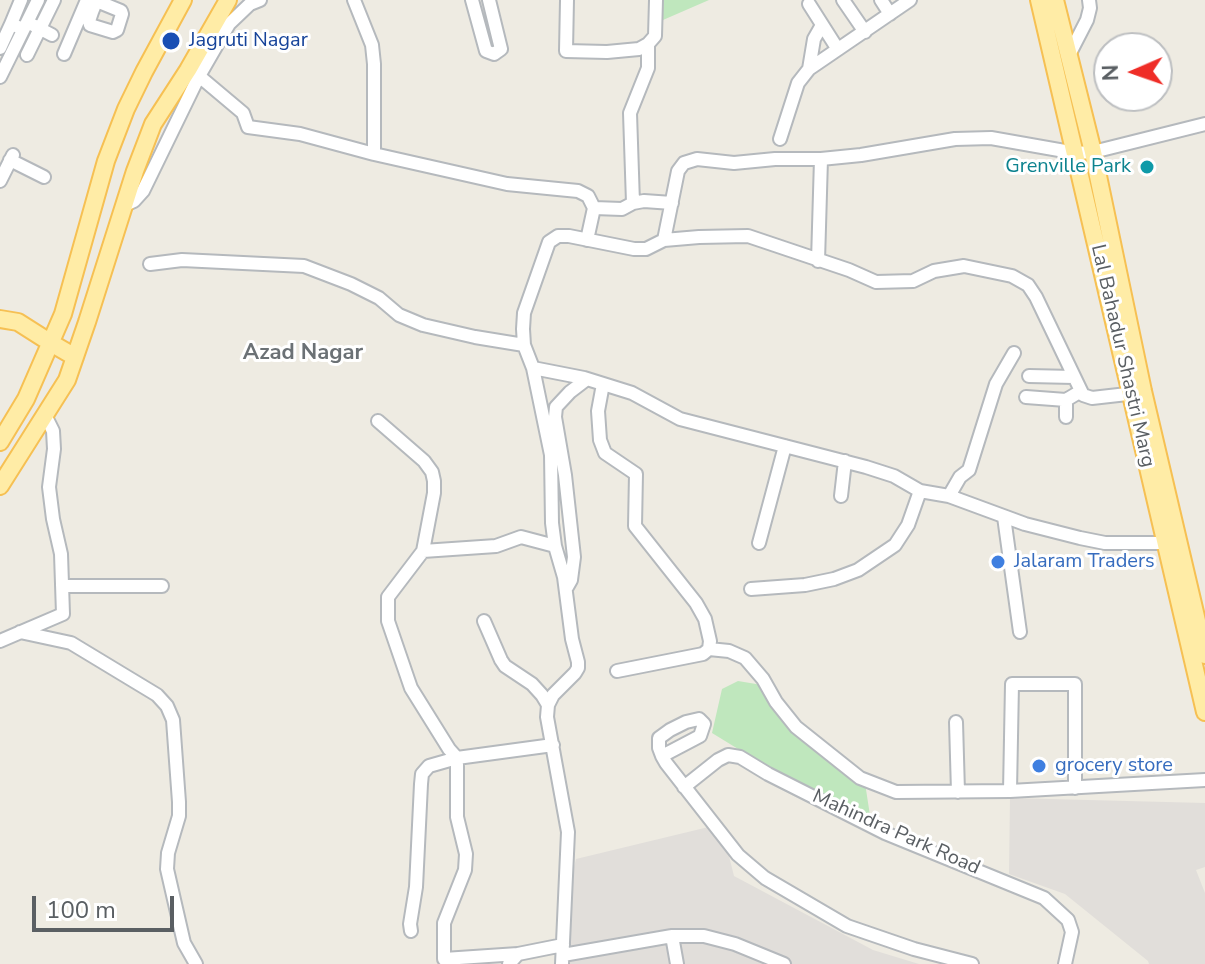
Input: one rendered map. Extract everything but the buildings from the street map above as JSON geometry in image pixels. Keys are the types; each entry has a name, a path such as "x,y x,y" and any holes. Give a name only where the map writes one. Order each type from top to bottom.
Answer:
{"main road":[{"path":"0,442 26,399 63,314 106,161 126,109 183,0"},
{"path":"0,486 67,380 153,124 228,0"},
{"name":"Lal Bahadur Shastri Marg","path":"1039,0 1084,152"},
{"name":"Lal Bahadur Shastri Marg","path":"1055,0 1069,55 1084,152 1172,543 1205,712"},
{"path":"63,314 87,322"},
{"path":"0,319 18,322 75,357"},
{"name":"Lal Bahadur Shastri Marg","path":"1172,543 1205,655"}],"street":[{"path":"0,77 21,0"},
{"path":"0,48 14,26 38,0"},
{"path":"27,55 54,0"},
{"path":"125,205 143,191 199,76 229,24 250,4 260,0"},
{"path":"354,0 372,45 374,154"},
{"path":"472,0 486,51 494,54 501,49 489,0"},
{"path":"567,0 566,51 607,52 639,49 648,44 655,36 656,0"},
{"path":"843,0 865,32"},
{"path":"881,0 890,14"},
{"path":"780,139 798,83 809,69 910,0"},
{"path":"1069,55 1087,20 1089,0"},
{"path":"809,4 837,48"},
{"path":"64,54 88,7"},
{"path":"0,12 5,11 14,26"},
{"path":"809,69 814,39 822,25"},
{"path":"14,26 39,29 52,35"},
{"path":"633,203 630,113 648,68 648,44"},
{"path":"199,76 243,113 248,127 300,134 507,184 578,191 588,196 594,208 587,240"},
{"path":"664,240 678,171 684,163 697,159 734,163 821,159 955,139 991,138 1084,152 1205,124"},
{"path":"0,179 12,157 44,177"},
{"path":"818,261 821,159"},
{"path":"594,208 622,209 644,201 672,203"},
{"path":"563,955 568,832 547,717 553,695 578,668 552,523 551,455 533,368 524,345 524,313 549,242 558,236 646,249 664,240 748,236 876,282 913,281 934,271 964,266 1012,276 1028,285 1036,297 1083,395 1092,398 1137,392"},
{"path":"150,264 182,260 304,266 351,284 379,298 399,315 423,325 524,345"},
{"path":"949,496 960,477 969,470 996,384 1014,353"},
{"path":"533,368 587,379 632,393 680,419 845,461 894,476 920,491 949,496 1004,517 1080,538 1105,543 1172,543"},
{"path":"1029,376 1074,377"},
{"path":"566,588 571,580 574,557 556,407 587,379"},
{"path":"603,384 598,422 600,440 605,453 636,474 635,526 696,603 705,619 710,641 709,649 703,654 617,671"},
{"path":"1026,397 1066,400 1081,391"},
{"path":"1066,400 1066,417"},
{"path":"0,641 63,614 61,554 49,487 53,431 45,415"},
{"path":"378,421 424,461 432,472 434,493 423,551 388,597 388,621 411,688 457,758 457,817 466,854 465,870 444,923 444,959 563,955 672,936 704,936 735,944 784,964"},
{"path":"759,543 785,446"},
{"path":"841,496 845,461"},
{"path":"751,589 805,585 858,570 895,545 908,525 920,491"},
{"path":"1004,517 1020,632"},
{"path":"423,551 496,546 521,537 555,546"},
{"path":"62,586 162,586"},
{"path":"484,621 505,666 532,684 548,705"},
{"path":"20,632 71,643 157,695 167,706 173,720 179,802 179,816 168,853 167,869 184,943 196,964"},
{"path":"709,649 729,651 745,658 796,727 860,778 896,792 1010,791 1205,780"},
{"path":"1010,791 1012,684 1075,684 1075,788"},
{"path":"956,722 958,792"},
{"path":"411,931 422,774 429,766 457,758 553,745"},
{"name":"Mahindra Park Road","path":"684,787 718,760 728,755 740,757 885,833 1044,898 1068,920 1072,932 1065,964"},
{"path":"662,756 738,855 765,878 847,926 914,949 972,964"},
{"path":"672,936 677,964"}],"shaded area":[{"path":"1010,798 1205,803 1205,867 1196,870 1205,893 1205,964 1149,964 1065,894 1009,874"},
{"path":"721,824 734,876 873,950 919,964 567,964 571,879 576,859"}],"green space":[{"path":"663,0 709,0 663,20"},
{"path":"738,681 762,685 794,733 865,783 871,822 792,782 712,733 722,689"}],"place":[{"name":"Jagruti Nagar","path":"171,41"},
{"name":"Grenville Park","path":"1147,167"},
{"name":"Jalaram Traders","path":"998,562"},
{"name":"grocery store","path":"1039,766"}],"district":[{"name":"Azad Nagar","path":"303,354"}]}
